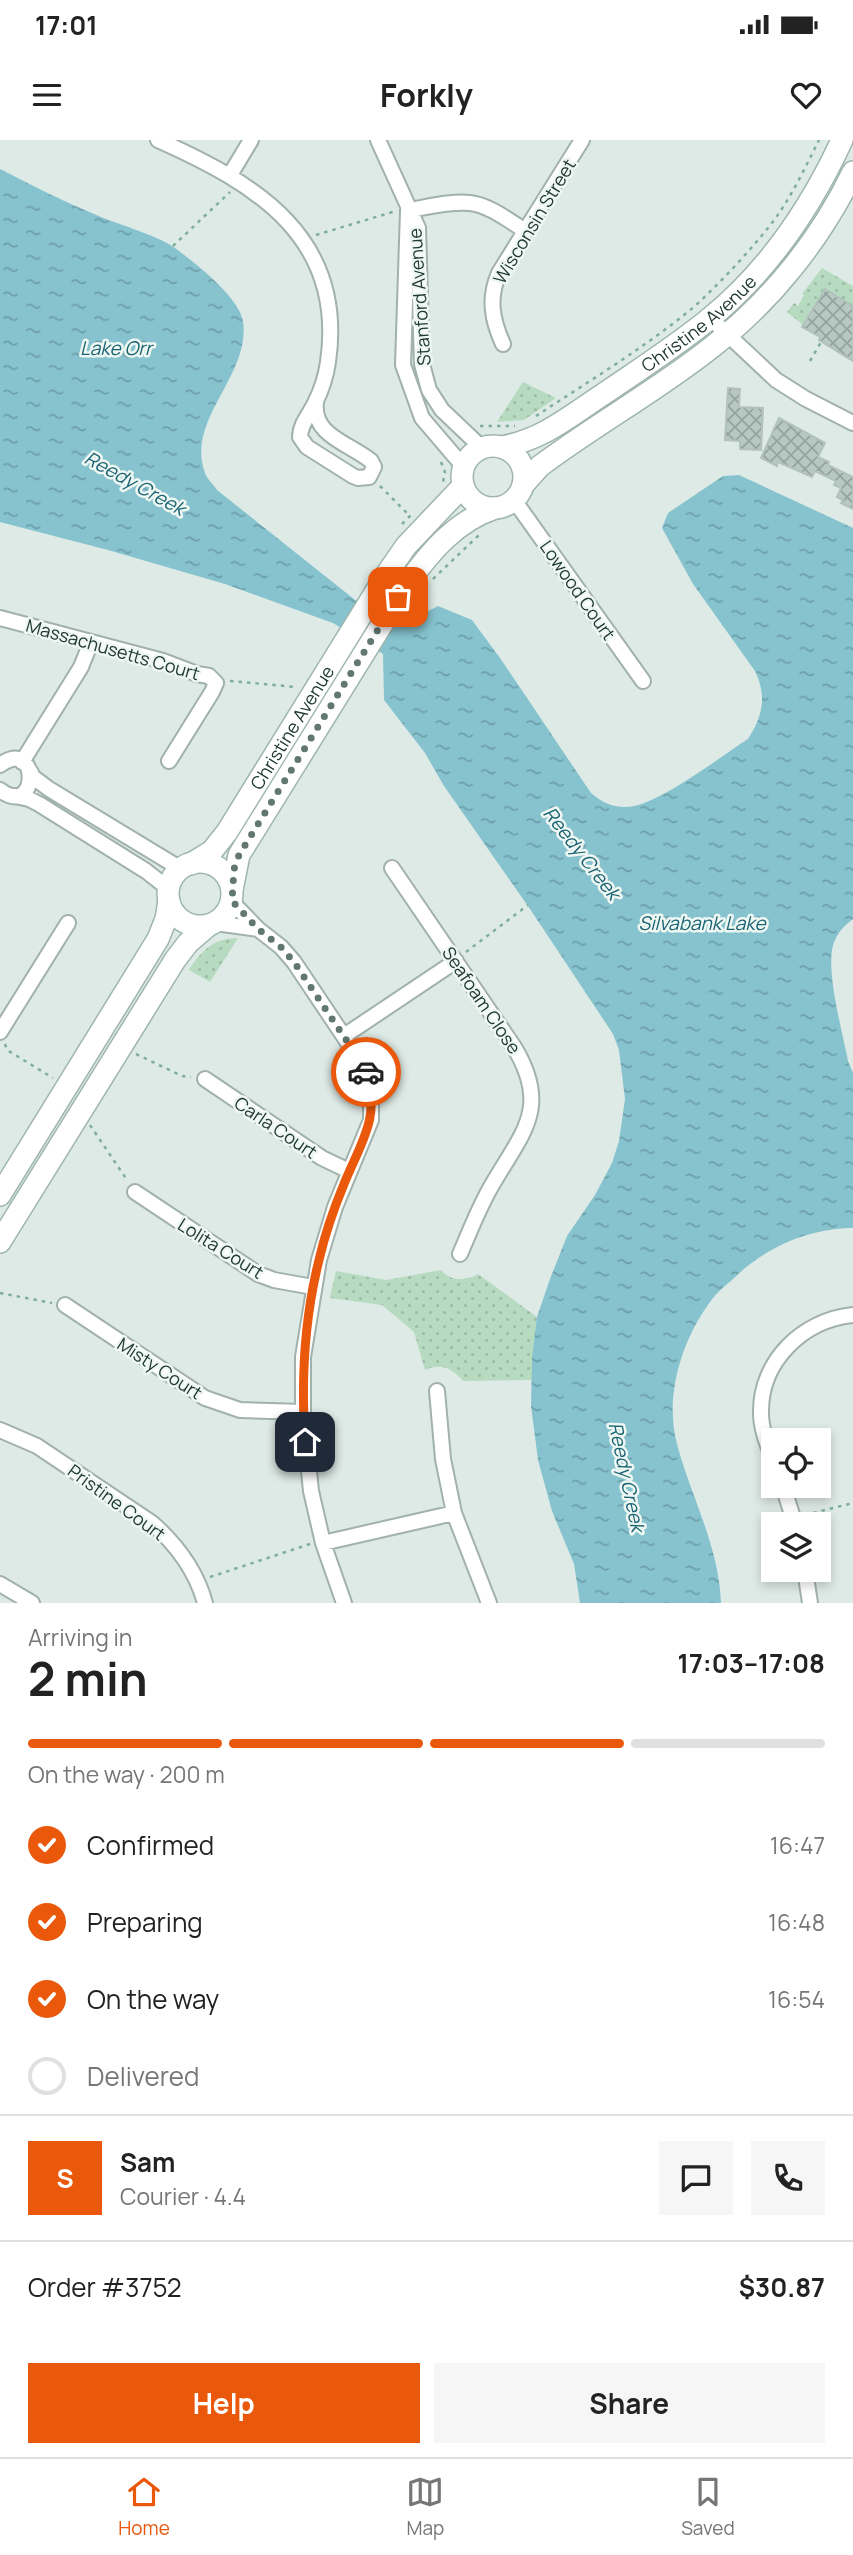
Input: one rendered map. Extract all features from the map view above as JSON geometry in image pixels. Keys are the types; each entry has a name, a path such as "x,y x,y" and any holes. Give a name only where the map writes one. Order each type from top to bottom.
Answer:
{"main road":[{"name":"Christine Avenue","path":"492,447 536,439 664,353 710,318 747,283 793,227 817,189 842,140"},
{"name":"Christine Avenue","path":"232,895 239,855 389,611 425,559 453,530 511,498 550,458 687,366 726,335 789,271 833,209 853,172"},
{"path":"492,447 515,455 521,464 511,498 475,503 467,496 456,478 474,452 492,447"},
{"name":"Christine Avenue","path":"186,866 212,851 227,832 370,600 456,478"},
{"path":"0,1195 158,940 166,919 175,875 186,866 202,862 222,870 229,879 232,895 222,917 184,947 0,1242"},
{"path":"169,895 179,919 188,924 212,924"}],"street":[{"path":"158,140 234,178 286,219 303,241 323,283 331,335 327,367 314,404 300,432 302,442 353,476 369,477 373,467 371,461 321,429 314,412 314,404"},
{"path":"234,178 251,140"},
{"name":"Stanford Avenue","path":"378,140 418,228 422,364 429,390 442,410 492,447"},
{"name":"Wisconsin Street","path":"503,344 495,326 491,305 494,286 582,140"},
{"path":"408,210 472,203 489,209 526,231"},
{"name":"Stanford Avenue","path":"408,210 403,365 422,418 456,478"},
{"path":"710,318 776,380 806,400 853,423"},
{"name":"Lowood Court","path":"511,498 643,681"},
{"name":"Massachusetts Court","path":"0,618 209,676 216,683 169,761"},
{"path":"5,794 29,787 26,766 81,667 91,642"},
{"path":"0,765 11,759 26,766 40,783 186,866"},
{"path":"5,794 39,804 146,871 169,895"},
{"name":"Seafoam Close","path":"392,868 523,1062 530,1086 531,1100 524,1133 492,1185 460,1254"},
{"path":"232,895 258,929 281,947 294,962 344,1036 366,1072 373,1105 365,1139 349,1171 331,1219 313,1287 303,1357 303,1412 311,1490 323,1543 344,1603"},
{"path":"2,1037 68,923"},
{"path":"212,924 258,929"},
{"path":"344,1036 456,961"},
{"name":"Carla Court","path":"205,1079 322,1158 349,1171"},
{"name":"Lolita Court","path":"135,1192 258,1274 274,1280 313,1287"},
{"name":"Misty Court","path":"65,1305 205,1398 240,1410 303,1412"},
{"path":"763,1428 761,1414 763,1393 782,1352 799,1335 819,1323 839,1316 853,1315"},
{"path":"437,1391 443,1458 454,1513 489,1603"},
{"name":"Pristine Court","path":"0,1430 37,1446 152,1523 179,1550 198,1581 205,1603"},
{"path":"323,1543 454,1513"},
{"path":"807,1582 810,1603"},
{"path":"0,1584 32,1603"}],"path":[{"path":"529,422 670,325 720,281 767,230 819,140"},
{"path":"173,246 234,178"},
{"path":"303,241 394,211 408,210"},
{"path":"810,360 821,342"},
{"path":"475,426 491,428 521,425"},
{"path":"437,456 445,472 456,478"},
{"path":"369,477 410,516"},
{"path":"425,587 484,531"},
{"path":"216,683 235,680 296,687"},
{"path":"456,961 528,905"},
{"path":"2,1037 7,1050 56,1079"},
{"path":"121,1046 182,1076 205,1079"},
{"path":"78,1116 93,1128 135,1192"},
{"path":"0,1293 65,1305"},
{"path":"824,1512 853,1503"},
{"path":"198,1581 314,1542 323,1543"}],"green space":[{"path":"822,268 853,286 853,306 825,289 803,325 787,312 794,303 798,306 804,295 802,294"},
{"path":"523,382 556,398 524,420 497,422"},
{"path":"238,938 210,982 189,970 209,946 222,940"},
{"path":"441,1270 450,1277 459,1279 478,1274 537,1317 532,1380 463,1381 446,1368 425,1370 414,1332 382,1305 330,1298 336,1271 386,1280"}],"water":[{"name":"Silvabank Lake","path":"0,169 76,206 167,243 225,291 240,312 243,341 238,360 204,434 201,453 209,480 217,490 374,615 400,626 438,606 472,620 591,793 607,803 620,807 638,805 670,790 748,739 762,706 761,689 755,671 693,584 662,528 668,513 723,476 739,475 853,528 853,919 835,940 831,965 839,1017 853,1073 853,1228 804,1236 773,1249 745,1268 712,1299 691,1333 684,1351 674,1388 674,1426 683,1464 710,1542 721,1603 580,1603 574,1564 552,1511 538,1460 531,1406 532,1358 537,1317 567,1236 595,1195 612,1163 619,1141 625,1099 619,1050 613,1034 444,786 425,753 384,700 383,654 333,623 225,584 0,522"}],"building":[{"path":"825,289 853,306 853,361 802,327"},
{"path":"728,388 740,389 739,407 763,408 761,450 740,449 740,441 725,440"},
{"path":"779,418 825,443 818,457 853,477 853,509 841,503 843,500 837,497 841,488 834,485 836,481 815,471 812,477 778,462 777,466 761,458"}],"way so far":[{"path":"366,1072 294,962 232,901 232,890 234,869 239,855 398,597"}],"route":[{"path":"305,1442 303,1357 313,1287 335,1207 371,1120 373,1105 366,1072"}],"water label":[{"name":"Lake Orr","path":"116,348"},
{"name":"Reedy Creek","path":"135,483"},
{"name":"Reedy Creek","path":"582,853"},
{"name":"Reedy Creek","path":"627,1477"}]}
